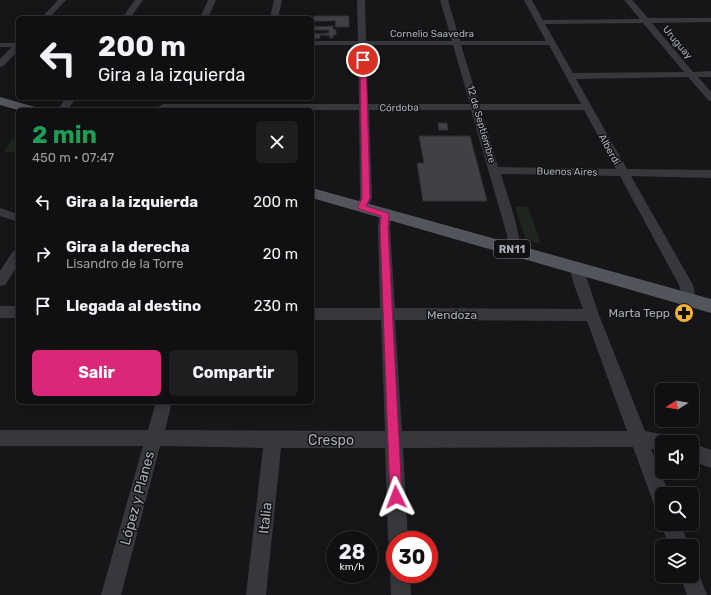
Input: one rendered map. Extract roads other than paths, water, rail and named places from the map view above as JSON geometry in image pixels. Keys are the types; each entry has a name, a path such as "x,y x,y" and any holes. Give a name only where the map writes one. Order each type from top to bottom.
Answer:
{"main road":[{"path":"0,101 24,108"},
{"name":"RN11","path":"314,194 385,215 711,306"}],"street":[{"path":"47,16 62,0"},
{"path":"127,16 139,0"},
{"path":"205,16 212,0"},
{"path":"274,16 278,0"},
{"path":"361,0 366,198 362,207"},
{"name":"12 de Septiembre","path":"444,0 513,235 513,250"},
{"name":"Alberdi","path":"528,0 686,285 689,300"},
{"name":"Uruguay","path":"628,0 711,98"},
{"path":"541,22 711,20"},
{"name":"Cornelio Saavedra","path":"314,43 552,44"},
{"path":"0,45 16,45"},
{"path":"0,64 16,47"},
{"path":"570,76 711,74"},
{"name":"Córdoba","path":"164,105 587,107"},
{"name":"Buenos Aires","path":"495,170 711,174"},
{"path":"0,212 16,217"},
{"path":"385,215 384,228 398,531"},
{"path":"0,281 10,269 16,258"},
{"path":"577,268 580,282 592,315 657,487"},
{"path":"0,312 16,312"},
{"name":"Mendoza","path":"314,314 592,315"},
{"name":"López y Planes","path":"111,595 163,404"},
{"name":"Crespo","path":"0,438 273,440 639,439 655,441"},
{"name":"Italia","path":"256,595 273,440"},
{"path":"699,455 711,459"},
{"path":"400,583 401,595"},
{"path":"693,583 697,595"}],"place":[{"name":"Marta Tepp","path":"684,313"}]}
